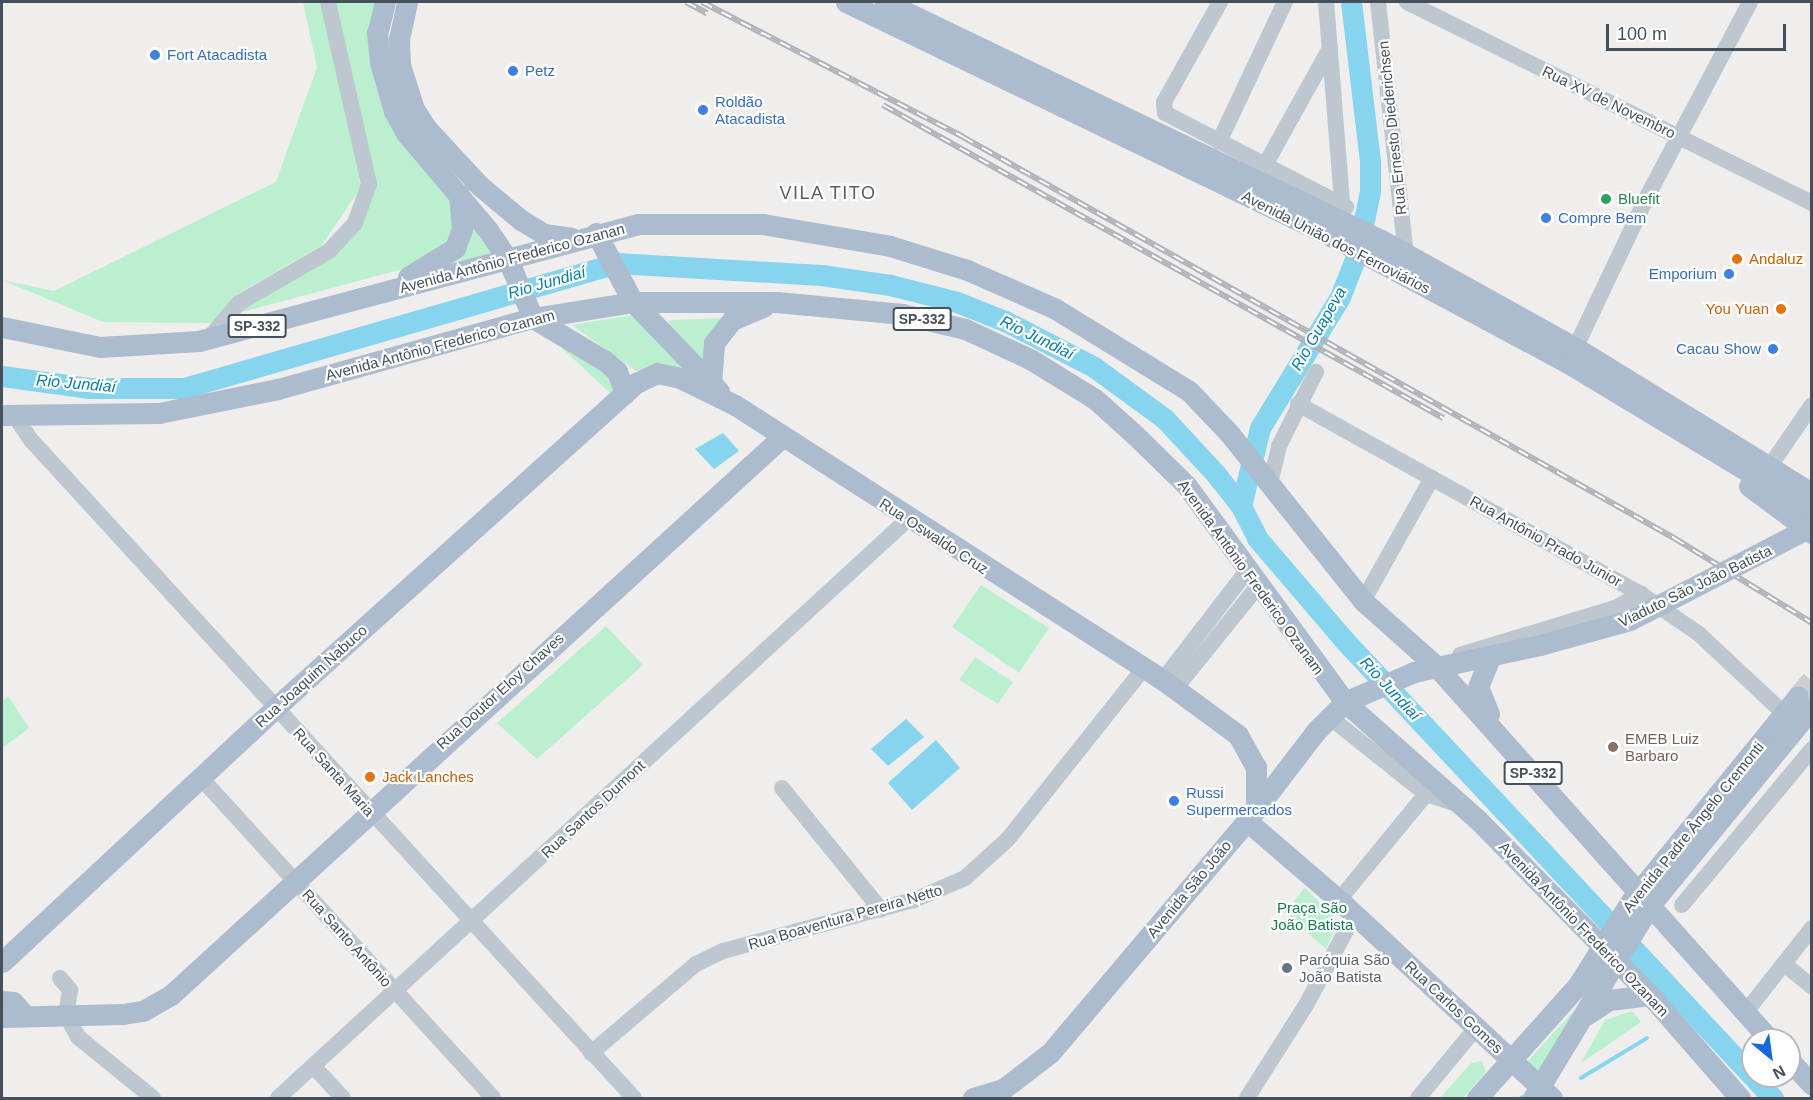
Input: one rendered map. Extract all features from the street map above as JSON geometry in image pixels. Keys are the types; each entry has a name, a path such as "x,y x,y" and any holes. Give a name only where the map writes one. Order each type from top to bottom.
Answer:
{"main road":[{"path":"385,2 377,33 394,111 453,172 521,220 544,234 592,240 633,303 711,384 735,405"},
{"path":"363,299 437,262 455,248 462,229 459,194 453,172 406,88 399,39 407,2"},
{"name":"Avenida União dos Ferroviários","path":"846,2 1342,226"},
{"name":"Avenida União dos Ferroviários","path":"885,2 1342,226 1378,250 1770,466 1812,493"},
{"path":"459,194 513,268 531,315 611,366 625,394"},
{"name":"Avenida Antônio Frederico Ozanan","path":"2,327 100,347 162,347 208,338 363,299 513,268 638,224 763,224 890,246 957,267 1054,308 1127,349 1189,391 1229,433 1264,476"},
{"name":"Avenida União dos Ferroviários","path":"1378,250 1406,255 1572,356 1656,417 1812,510"},
{"name":"Avenida Antônio Frederico Ozanam","path":"8,415 159,413 278,389 531,315 633,303 777,303 902,314 965,329 1030,359 1095,399 1187,486 1252,578 1353,704 1478,820 1611,950 1740,1098"},
{"path":"711,384 714,343 732,320 777,303"},
{"name":"Rua Oswaldo Cruz","path":"625,394 649,375 666,374 735,405 781,438 1169,684 1238,735 1256,767 1251,815"},
{"name":"Rua Joaquim Nabuco","path":"2,962 276,707 625,394"},
{"path":"1656,417 1812,533"},
{"name":"Rua Doutor Eloy Chaves","path":"2,1017 123,1014 157,1004 781,438"},
{"name":"SP-332","path":"1264,476 1363,601 1436,666 1506,743 1640,904 1759,1028"},
{"name":"Viaduto São João Batista","path":"1540,645 1630,620 1812,526"},
{"name":"Avenida São João","path":"973,1098 1003,1089 1050,1053 1251,815 1316,731 1353,704 1414,672 1540,645"},
{"path":"1490,657 1481,672 1479,698 1506,743"},
{"name":"Avenida Padre Ângelo Cremonti","path":"1477,1098 1611,950 1640,904 1805,702"},
{"path":"1316,731 1337,723 1353,704"},
{"name":"Rua Carlos Gomes","path":"1251,815 1511,1060 1542,1095"},
{"name":"Avenida Padre Ângelo Cremonti","path":"1542,1095 1586,1015 1611,950"},
{"path":"1586,1015 1609,1000 1650,995"},
{"path":"2,1000 13,1002 26,1016"},
{"path":"1801,1073 1812,1085"}],"street":[{"path":"208,338 240,303 329,251 355,223 369,184 328,2"},
{"path":"1220,2 1164,102 1168,116 1265,165 1342,226"},
{"path":"1219,142 1285,2"},
{"path":"1326,2 1342,226"},
{"name":"Rua Ernesto Diederichsen","path":"1378,2 1406,255"},
{"name":"Rua XV de Novembro","path":"1407,2 1812,203"},
{"path":"1572,356 1679,136 1750,2"},
{"path":"1265,165 1330,48"},
{"path":"1264,476 1316,372"},
{"name":"Rua Antônio Prado Junior","path":"1298,404 1641,594 1699,634 1776,706"},
{"path":"1770,466 1812,405"},
{"name":"Rua Santa Maria","path":"8,415 470,922 634,1098"},
{"path":"1363,601 1432,478"},
{"name":"Rua Santos Dumont","path":"278,1098 908,519"},
{"path":"1169,684 1252,578"},
{"name":"Avenida São João","path":"1436,666 1506,638 1615,608 1641,594"},
{"name":"Rua Boaventura Pereira Netto","path":"591,1053 696,964 723,951 881,910 942,891 986,861 1143,668"},
{"path":"1337,723 1426,794 1449,801 1478,820"},
{"path":"1682,905 1812,749"},
{"name":"Rua Santo Antônio","path":"201,778 493,1098"},
{"path":"783,788 881,910"},
{"path":"1247,1098 1306,1005 1347,907 1426,794"},
{"path":"1745,1013 1812,928"},
{"path":"1784,964 1812,987"},
{"path":"60,978 70,990 66,1015 78,1037 153,1098"},
{"path":"1418,1098 1476,1028"},
{"path":"314,1066 343,1098"}],"green space":[{"path":"303,2 322,2 361,187 322,245 237,294 213,323 103,322 2,280 54,291 276,182 317,67"},
{"path":"334,2 380,2 371,27 455,197 457,229 442,251 418,265 238,313 332,257 373,186"},
{"path":"464,207 498,251 415,277 445,260"},
{"path":"633,315 694,374 661,363 636,371 572,325"},
{"path":"722,318 703,360 667,323 672,320"},
{"path":"550,337 608,371 614,387 610,393"},
{"path":"981,585 1049,628 1019,673 952,627"},
{"path":"606,626 643,665 537,759 497,723"},
{"path":"975,657 1013,682 998,704 959,680"},
{"path":"8,696 29,728 2,748 2,702"},
{"name":"Praça São João Batista","path":"1305,888 1338,921 1326,949 1284,912"},
{"path":"1592,991 1538,1076 1525,1064"},
{"path":"1632,1011 1641,1022 1581,1063 1605,1020"},
{"path":"1482,1061 1486,1072 1463,1098 1440,1098 1471,1063"}],"water":[{"path":"723,433 739,451 714,469 695,449"},
{"path":"906,719 924,737 888,766 871,749"},
{"path":"936,740 960,768 912,810 888,783"}],"waterway":[{"name":"Rio Guapeva","path":"1241,506 1260,428 1340,297 1357,254 1370,191 1370,161 1351,2"},
{"name":"Rio Jundiaí","path":"2,376 88,388 184,388 617,263 821,275 890,285 957,302 1005,321 1094,367 1165,419 1215,473 1241,506 1257,538 1345,641 1773,1098"},
{"path":"1581,1078 1647,1038"}],"tunnel":[{"path":"1798,696 1812,680"}],"railway":[{"path":"686,2 707,13"},
{"path":"702,2 963,137 1674,538 1812,623"},
{"path":"883,105 1443,418"}],"place":[{"name":"Fort Atacadista","path":"155,55"},
{"name":"Petz","path":"513,71"},
{"name":"Roldão Atacadista","path":"703,110"},
{"name":"Bluefit","path":"1606,199"},
{"name":"Compre Bem","path":"1546,218"},
{"name":"Andaluz","path":"1737,259"},
{"name":"Emporium","path":"1729,274"},
{"name":"You Yuan","path":"1781,309"},
{"name":"Cacau Show","path":"1773,349"},
{"name":"EMEB Luiz Barbaro","path":"1613,747"},
{"name":"Jack Lanches","path":"370,777"},
{"name":"Russi Supermercados","path":"1174,801"},
{"name":"Paróquia São João Batista","path":"1287,968"}],"district":[{"name":"VILA TITO","path":"828,193"}]}
